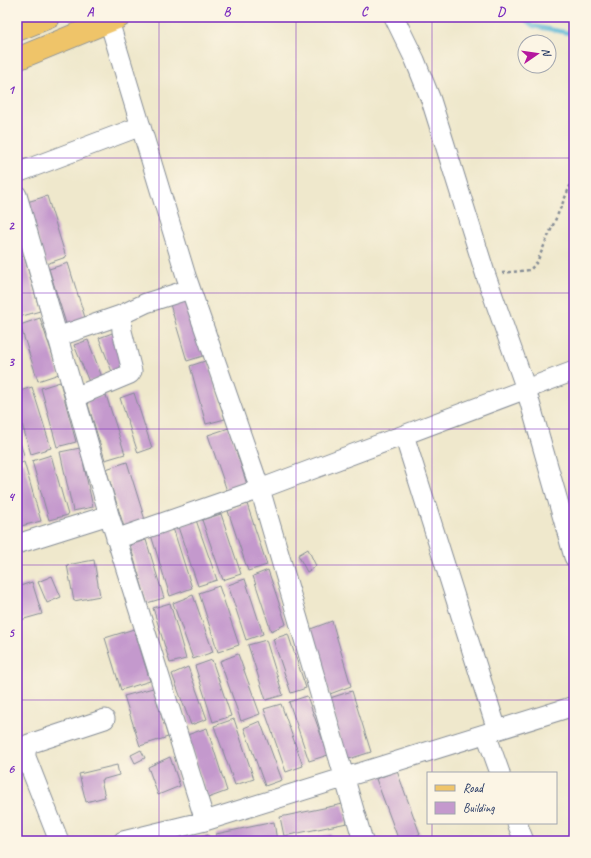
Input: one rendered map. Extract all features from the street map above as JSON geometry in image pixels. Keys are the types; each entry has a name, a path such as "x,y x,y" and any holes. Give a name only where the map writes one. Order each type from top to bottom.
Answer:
{"main road":[{"path":"17,30 49,17"},
{"path":"17,59 114,19"}],"street":[{"path":"394,17 415,60 431,100 486,276 526,388 574,557"},
{"path":"114,19 141,126 190,288 260,489 363,841"},
{"path":"17,173 141,126"},
{"path":"17,195 116,539 205,821"},
{"path":"57,337 121,316 146,303 190,288"},
{"path":"75,397 130,374 132,371 122,331 121,316"},
{"path":"116,539 260,489 574,371"},
{"path":"404,435 491,732 500,772"},
{"path":"17,544 109,515"},
{"path":"123,841 205,821 574,706"},
{"path":"58,841 26,757 26,751 30,744 105,719"},
{"path":"517,824 524,841"}],"path":[{"path":"486,276 530,270 537,262 574,177"}],"building":[{"path":"47,196 66,257 46,264 27,202"},
{"path":"24,256 40,311 19,317 17,311 17,258"},
{"path":"68,263 87,324 68,330 49,269"},
{"path":"188,295 206,355 187,361 169,301"},
{"path":"40,318 59,374 38,381 20,325"},
{"path":"115,332 129,371 114,377 99,338"},
{"path":"88,340 102,377 89,382 74,345"},
{"path":"208,360 225,419 206,424 190,366"},
{"path":"60,382 76,442 57,447 41,388"},
{"path":"32,387 51,448 31,454 17,408 17,392"},
{"path":"134,393 152,448 138,453 120,398"},
{"path":"106,395 125,454 105,460 87,401"},
{"path":"229,428 248,488 228,494 208,435"},
{"path":"17,433 24,455 17,457"},
{"path":"80,448 93,507 73,511 60,452"},
{"path":"51,455 68,515 49,520 32,461"},
{"path":"24,462 41,521 21,526 17,511 17,464"},
{"path":"127,462 145,520 124,527 106,469"},
{"path":"247,504 267,565 248,571 228,511"},
{"path":"221,514 241,574 223,580 202,520"},
{"path":"196,520 217,580 198,586 178,527"},
{"path":"173,528 192,588 170,596 151,535"},
{"path":"146,540 164,598 147,603 130,545"},
{"path":"308,549 316,566 307,572 298,555"},
{"path":"94,560 100,596 74,601 67,565"},
{"path":"268,570 286,624 271,631 253,576"},
{"path":"52,576 61,597 47,603 38,582"},
{"path":"245,579 263,634 246,640 228,585"},
{"path":"32,582 42,614 17,621 17,587"},
{"path":"219,586 239,645 218,652 199,593"},
{"path":"193,595 213,652 193,659 173,603"},
{"path":"170,603 186,659 170,663 153,608"},
{"path":"332,621 351,686 330,694 308,630"},
{"path":"134,629 150,681 121,690 105,638"},
{"path":"288,634 306,688 291,693 273,639"},
{"path":"266,640 283,695 266,700 248,645"},
{"path":"238,654 260,714 241,721 220,661"},
{"path":"212,660 231,716 213,722 195,666"},
{"path":"188,667 207,719 191,725 172,674"},
{"path":"153,688 168,737 140,746 124,696"},
{"path":"352,691 371,752 346,760 330,698"},
{"path":"307,696 328,755 309,761 289,702"},
{"path":"281,704 303,766 286,772 264,709"},
{"path":"234,719 254,779 235,785 214,726"},
{"path":"260,721 282,780 265,786 244,728"},
{"path":"207,728 227,791 208,798 187,735"},
{"path":"141,750 145,758 135,763 131,755"},
{"path":"170,757 180,786 158,795 148,767"},
{"path":"117,765 119,775 101,780 105,797 86,802 79,774"},
{"path":"397,771 420,834 400,841 376,779"},
{"path":"343,804 347,823 284,836 280,817"},
{"path":"274,822 277,841 217,841 216,834"},
{"path":"331,834 333,841 311,841 311,839"},
{"path":"208,835 210,841 190,841"}],"waterway":[{"path":"522,17 533,26 569,33 574,30"}]}
